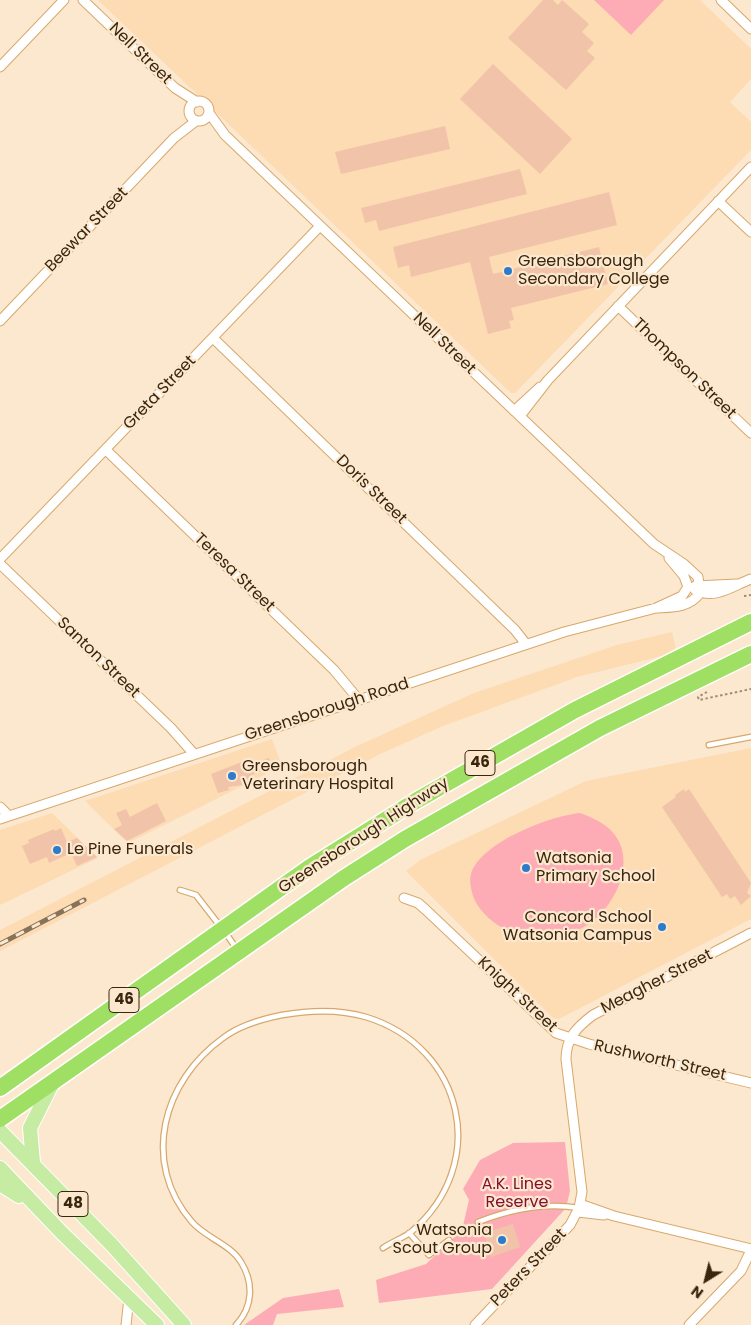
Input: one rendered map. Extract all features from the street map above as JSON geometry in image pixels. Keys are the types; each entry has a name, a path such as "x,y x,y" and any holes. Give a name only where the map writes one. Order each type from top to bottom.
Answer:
{"highway":[{"name":"Greensborough Highway","path":"0,1088 310,868 475,766 628,682 751,622"},
{"name":"Greensborough Highway","path":"0,1119 359,869 502,782 600,728 751,654"}],"main road":[{"path":"0,1081 26,1070"},
{"path":"33,1162 30,1128 55,1079"},
{"name":"48","path":"0,1131 33,1162 169,1307 179,1323"},
{"name":"48","path":"0,1168 154,1324"},
{"path":"0,1184 38,1208"},
{"path":"154,1324 169,1307"}],"street":[{"path":"0,67 64,0"},
{"name":"Nell Street","path":"82,0 175,88 197,102 205,103 209,113 225,135 664,552 684,576 688,586"},
{"path":"721,0 751,28"},
{"name":"Nell Street","path":"175,88 189,111 199,121 225,135"},
{"name":"Beewar Street","path":"174,138 189,111 197,102"},
{"name":"Beewar Street","path":"0,321 174,138 209,113"},
{"path":"517,414 751,167"},
{"path":"718,201 751,232"},
{"name":"Greta Street","path":"0,559 320,226"},
{"name":"Thompson Street","path":"618,306 751,433"},
{"name":"Doris Street","path":"213,338 515,630 526,644"},
{"name":"Teresa Street","path":"106,450 348,683 359,700"},
{"name":"Nell Street","path":"664,552 692,570 698,577 700,589"},
{"name":"Santon Street","path":"0,564 171,728 194,754"},
{"path":"688,586 700,589 739,584 751,579"},
{"name":"Greensborough Road","path":"656,608 682,596 688,586"},
{"name":"Greensborough Road","path":"5,817 526,644 613,618 656,608 684,606 700,589"},
{"path":"0,807 5,817"},
{"name":"Knight Street","path":"404,898 418,903 426,910 551,1030 570,1039 566,1059 582,1185 579,1208"},
{"name":"Meagher Street","path":"570,1039 578,1027 593,1015 751,933"},
{"name":"Rushworth Street","path":"570,1039 751,1083"},
{"path":"579,1208 751,1249 741,1271 689,1325"},
{"name":"Peters Street","path":"475,1325 570,1225 579,1208"},
{"path":"126,1325 130,1298"}],"lane":[{"path":"709,745 751,737"},
{"path":"180,890 196,895 238,952"},
{"path":"236,1325 249,1303 251,1287 248,1278 241,1262 234,1254 193,1223 176,1201 167,1173 164,1142 167,1114 180,1083 197,1058 225,1036 258,1021 295,1013 327,1011 366,1017 391,1028 421,1050 438,1069 450,1094 458,1129 459,1152 449,1182 438,1201 409,1233 383,1248"},
{"path":"478,1222 508,1212 540,1206 579,1208"},
{"path":"409,1233 429,1255 449,1240"}],"path":[{"path":"744,596 751,594"},
{"path":"713,689 698,697 699,700 751,689"}],"shaded area":[{"name":"Greensborough Secondary College","path":"98,0 700,0 751,49 751,79 730,102 751,122 751,150 515,393 511,393"},
{"path":"672,632 676,648 662,656 577,677 443,726 380,754 0,951 0,930 355,747 474,693 617,645"},
{"path":"272,739 282,766 128,843 85,801"},
{"name":"Watsonia Primary School","path":"751,748 751,919 559,1019 553,1018 406,871 420,860 586,781"},
{"path":"52,813 98,858 0,905 0,830"}],"green space":[{"path":"594,0 664,0 631,35"},
{"path":"580,813 610,829 617,838 622,850 622,876 610,902 602,912 582,928 572,932 536,935 520,933 501,927 484,914 472,893 470,877 477,862 502,841 518,833 552,819"},
{"name":"A.K. Lines Reserve","path":"565,1142 570,1191 566,1208 492,1289 379,1303 376,1280 426,1264 462,1230 469,1200 463,1189 480,1160 513,1143"},
{"path":"339,1289 344,1307 277,1314 273,1325 244,1325 283,1298"}],"building":[{"path":"543,0 553,0 558,5 562,0 589,24 582,32 594,43 587,51 595,58 566,90 508,38"},
{"path":"493,64 572,139 540,174 460,99"},
{"path":"445,126 450,149 341,174 335,152"},
{"path":"520,169 527,194 379,231 376,220 365,223 361,208"},
{"path":"609,192 617,225 489,257 493,274 599,247 608,284 511,308 514,320 509,321 511,328 488,334 470,262 411,277 409,265 398,268 393,247"},
{"name":"Greensborough Veterinary Hospital","path":"269,758 272,768 251,775 252,778 242,781 243,785 228,787 229,790 218,793 211,774 247,760 248,765"},
{"path":"684,789 685,792 689,789 751,883 747,893 751,896 741,905 735,896 730,899 727,894 722,897 662,807"},
{"path":"157,803 166,821 127,841 114,829 122,825 116,813 126,809 130,817"},
{"name":"Le Pine Funerals","path":"61,828 67,842 77,838 97,857 77,866 71,853 49,863 47,857 30,864 22,846 29,843 28,840"},
{"name":"Watsonia Scout Group","path":"513,1224 520,1247 491,1257 484,1233"}],"railway":[{"path":"0,944 84,900"}],"place":[{"name":"Greensborough Secondary College","path":"508,271"},
{"name":"Greensborough Veterinary Hospital","path":"232,776"},
{"name":"Le Pine Funerals","path":"57,850"},
{"name":"Watsonia Primary School","path":"526,868"},
{"name":"Concord School Watsonia Campus","path":"662,927"},
{"name":"Watsonia Scout Group","path":"502,1240"}]}
